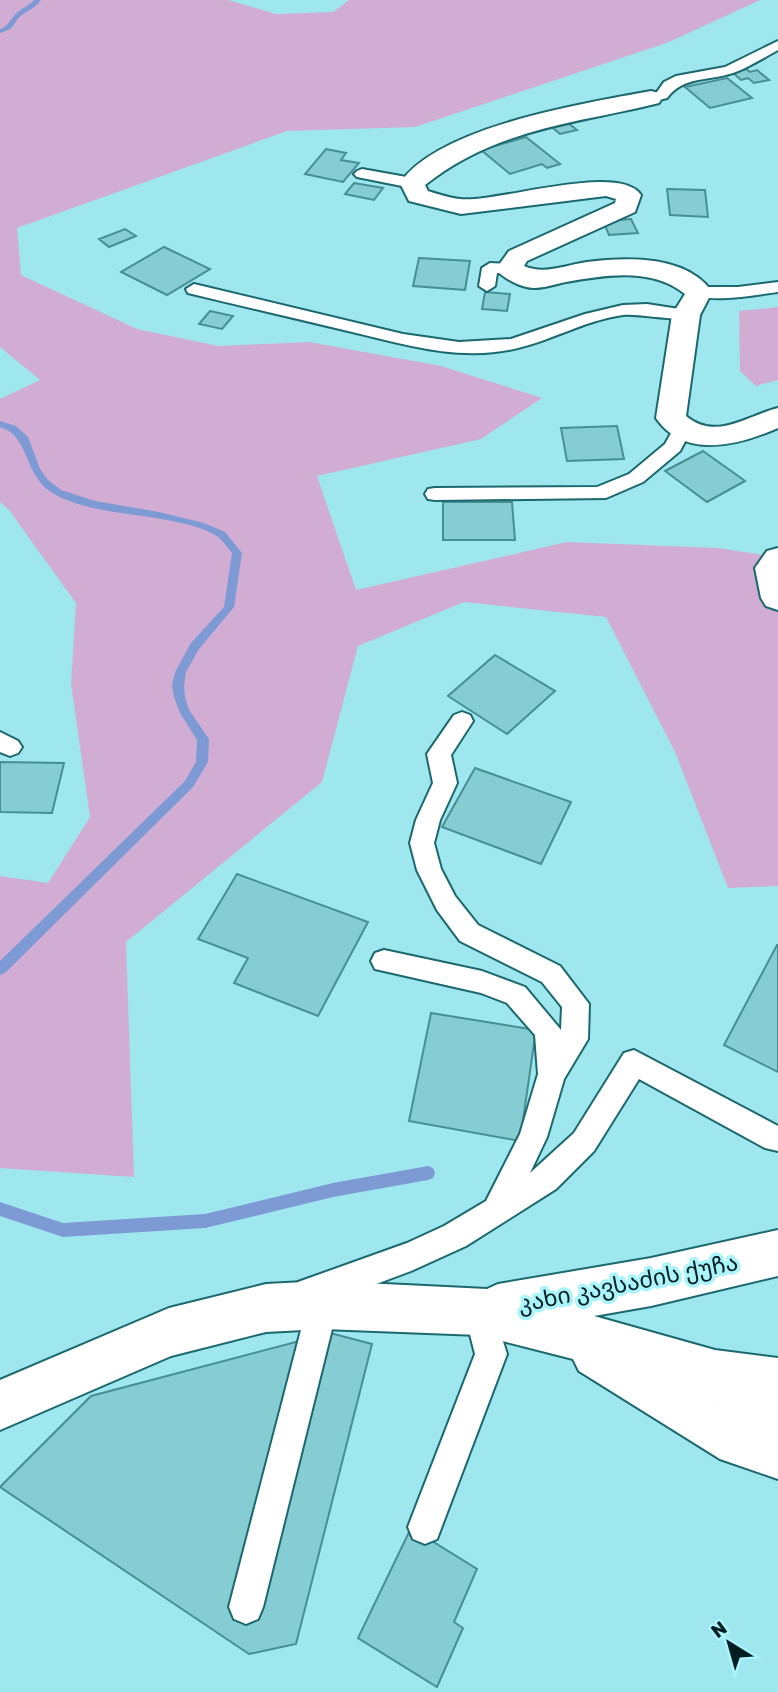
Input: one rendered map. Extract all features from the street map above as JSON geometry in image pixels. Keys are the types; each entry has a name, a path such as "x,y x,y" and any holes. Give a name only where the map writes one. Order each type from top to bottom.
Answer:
{"street":[{"path":"651,98 541,120 491,137 434,163 412,184 418,196 461,207 608,188 629,195 626,207 517,256 509,269 533,280 588,270 639,267 679,276 699,292 686,315 671,418 682,430 697,437 740,434 778,416"},
{"path":"778,559 771,568 778,598"},
{"name":"კახი კავსაძის ქუჩა","path":"479,1311 651,1282 778,1253"},
{"name":"კახი კავსაძის ქუჩა","path":"0,1405 169,1332 266,1308 323,1305 479,1311 552,1328 715,1375 778,1383"},
{"name":"კახი კავსაძის ქუჩა","path":"552,1328 737,1441 778,1452"}],"lane":[{"path":"651,98 662,95 669,85 681,79 729,69 778,45"},
{"path":"362,174 412,184"},
{"path":"487,285 490,268 509,269"},
{"path":"699,292 738,292 778,287"},
{"path":"194,289 394,337 453,345 495,347 528,340 593,316 624,310 653,310 686,315"},
{"path":"435,494 599,492 636,478 673,447 682,430"},
{"path":"462,721 439,754 445,783 428,820 422,843 429,870 446,903 469,933 551,974 576,1004 574,1038 552,1074 533,1137 496,1211"},
{"path":"384,961 482,982 516,995 548,1031 552,1074"},
{"path":"266,1308 411,1256 455,1236 546,1179 584,1142 634,1062 775,1139"},
{"path":"246,1607 323,1305"},
{"path":"425,1527 491,1354 479,1311"},
{"path":"715,1375 755,1409 778,1417"}],"shaded area":[{"path":"0,0 228,0 276,14 333,12 349,0 760,0 669,42 415,127 287,131 17,228 21,275 137,329 218,346 309,342 441,366 542,398 481,439 317,476 356,590 567,542 718,548 778,557 778,886 728,888 675,752 606,617 464,602 358,646 322,782 126,942 134,1177 0,1168 0,876 48,883 90,817 71,684 76,603 9,510 0,502 0,399 40,380 0,347"},
{"path":"778,307 778,380 756,386 740,371 739,311"}],"building":[{"path":"746,69 750,72 757,70 769,80 754,83 748,78 741,80 732,72"},
{"path":"727,78 752,98 710,108 685,87"},
{"path":"564,120 577,130 560,134 548,124"},
{"path":"526,137 560,164 547,168 542,164 510,174 481,150"},
{"path":"326,149 346,153 341,160 359,163 343,182 305,174"},
{"path":"354,183 383,188 374,200 345,194"},
{"path":"667,189 705,190 708,217 670,215"},
{"path":"631,219 638,233 609,235 603,221"},
{"path":"125,229 136,236 109,247 99,239"},
{"path":"164,247 210,269 167,295 121,272"},
{"path":"419,258 470,261 465,290 413,286"},
{"path":"485,292 510,294 507,311 482,309"},
{"path":"210,311 233,316 222,329 199,324"},
{"path":"617,426 624,459 567,461 561,428"},
{"path":"703,451 745,481 707,502 665,471"},
{"path":"443,502 512,502 515,540 443,540"},
{"path":"495,655 555,691 507,734 448,696"},
{"path":"0,762 64,763 52,813 0,812"},
{"path":"475,768 571,802 541,864 442,827"},
{"path":"237,874 368,922 318,1016 234,983 248,958 198,939"},
{"path":"778,945 778,1072 724,1045"},
{"path":"431,1013 536,1030 520,1141 409,1121"},
{"path":"330,1333 372,1344 296,1644 249,1654 0,1487 91,1396"},
{"path":"411,1528 477,1569 454,1622 463,1628 437,1687 358,1638"}],"waterway":[{"path":"0,31 9,28 18,14 31,8 38,0"},
{"path":"0,424 13,428 25,439 36,469 45,482 58,492 95,505 181,519 201,525 222,535 237,553 229,607 195,646 180,672 179,697 184,710 203,739 202,762 189,784 0,969"},
{"path":"0,1209 63,1230 205,1221 333,1190 428,1173"}]}
